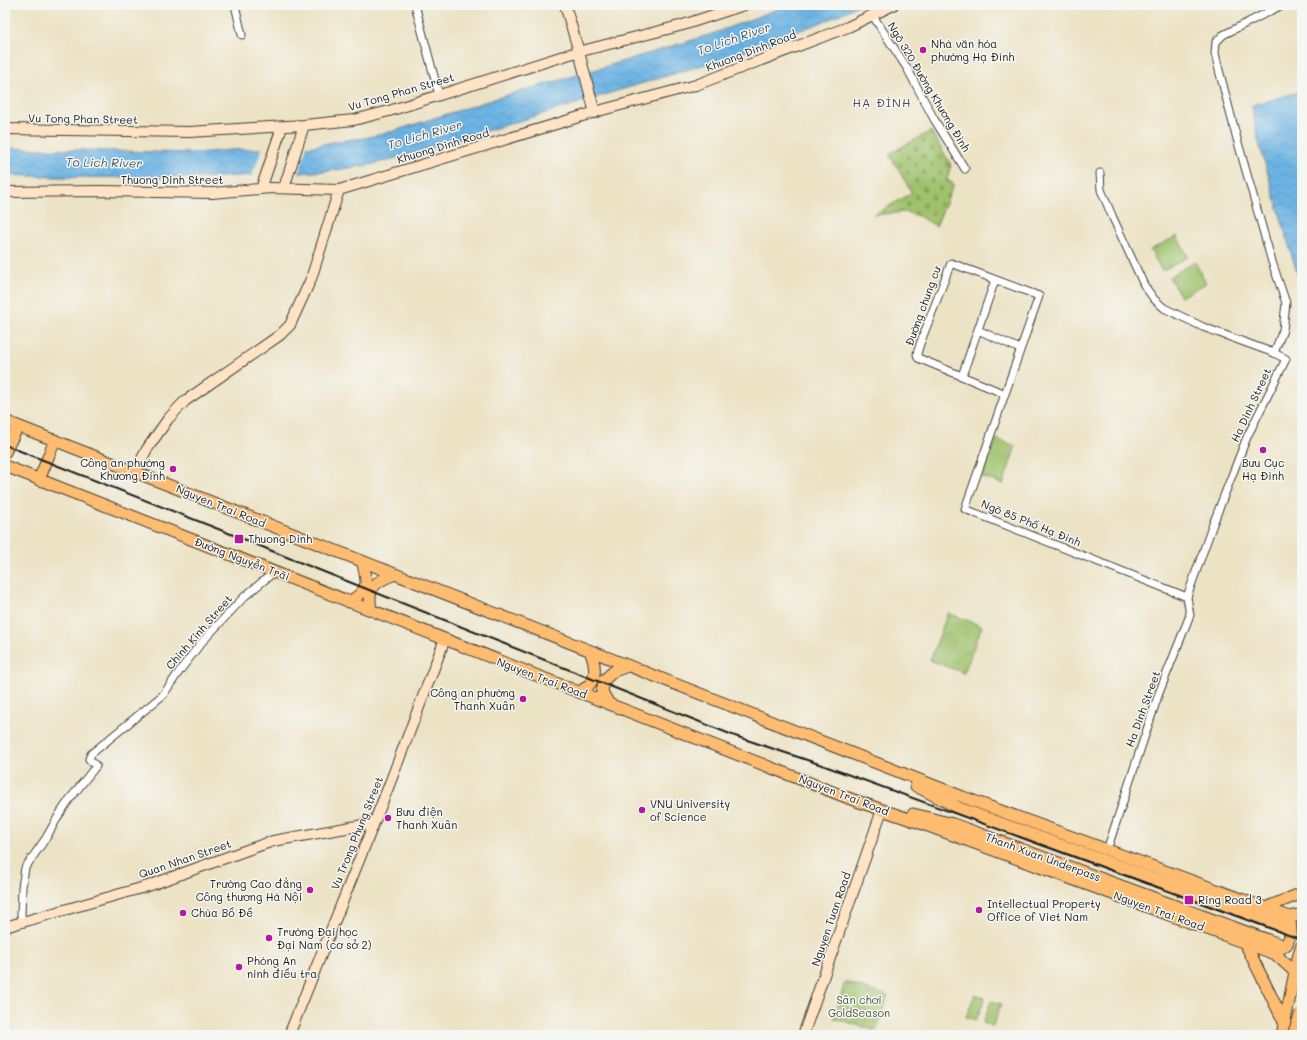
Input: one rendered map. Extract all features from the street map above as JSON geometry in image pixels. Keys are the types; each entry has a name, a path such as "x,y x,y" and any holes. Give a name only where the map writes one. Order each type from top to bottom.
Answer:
{"highway":[{"path":"1298,973 1302,947"},
{"path":"1294,1035 1302,1013"}],"main road":[{"path":"564,5 580,56 594,109"},
{"name":"Vu Tong Phan Street","path":"5,129 189,132 282,127 354,120 439,94 580,56 744,5"},
{"name":"Khuong Dinh Road","path":"339,190 594,109 696,85 848,27 893,5"},
{"path":"286,184 304,125"},
{"path":"261,190 282,127"},
{"name":"Thuong Dinh Street","path":"5,192 102,191 206,193 261,190 286,184 339,190"},
{"path":"135,472 168,419 185,401 280,335 290,325 311,279 339,190"},
{"name":"Nguyen Trai Road","path":"5,421 864,759 963,797 1266,908"},
{"path":"5,452 18,426"},
{"path":"5,466 39,480 55,440"},
{"name":"Đường Nguyễn Trãi","path":"39,480 445,639"},
{"path":"350,602 360,596 366,580 362,561"},
{"path":"371,610 370,596 375,585 382,579 395,574"},
{"name":"Nguyen Trai Road","path":"445,639 848,798 924,824 1245,943"},
{"name":"Vu Trong Phung Street","path":"289,1035 374,823 445,639"},
{"path":"579,692 586,689 594,673 595,665 590,651"},
{"path":"609,704 602,692 604,680 614,671 628,666"},
{"name":"Thanh Xuan Underpass","path":"864,759 959,808 1288,922"},
{"name":"Thanh Xuan Underpass","path":"848,798 954,824 1277,949"},
{"name":"Nguyen Tuan Road","path":"803,1035 882,810"},
{"name":"Quan Nhan Street","path":"5,927 148,886 273,842 356,825 374,823"},
{"path":"1266,908 1302,893"},
{"path":"1245,943 1277,949 1277,951 1287,944 1291,933 1288,922 1266,908"},
{"path":"1288,922 1302,914"},
{"path":"1245,943 1284,1030"},
{"path":"1277,949 1298,973 1284,1030"},
{"path":"1284,1030 1302,1030"}],"street":[{"path":"235,5 242,35"},
{"path":"415,5 439,94"},
{"path":"1100,173 1101,190 1113,218 1144,285 1154,299 1164,308 1203,327 1274,353 1283,330 1286,303 1272,262 1239,146 1215,52 1216,42 1223,35 1282,5"},
{"name":"Ngõ 320 Đường Khương Đình","path":"873,16 907,68 934,119 965,169"},
{"name":"Đường chung cư","path":"1005,394 918,358 917,354 920,344 951,262 1039,296"},
{"path":"962,376 995,280"},
{"name":"Ngõ 85 Phố Hạ Đình","path":"1039,296 966,509 1187,597"},
{"path":"978,330 1020,349"},
{"name":"Ha Dinh Street","path":"1107,850 1159,693 1190,615 1187,597 1213,524 1247,437 1286,359 1274,353"},
{"name":"Chinh Kinh Street","path":"23,922 22,886 24,868 46,838 65,805 96,766 89,759 91,754 163,695 181,668 201,644 244,598 274,572"}],"green space":[{"path":"931,131 951,165 947,180 954,184 936,226 921,217 906,212 873,215 912,193 889,154"},
{"path":"1177,236 1188,257 1162,271 1150,250"},
{"path":"1195,262 1206,283 1181,297 1169,277"},
{"path":"996,439 1016,446 1003,484 982,477"},
{"path":"948,613 982,626 964,673 930,660"},
{"name":"Sân chơi GoldSeason","path":"845,982 888,996 876,1031 834,1018"},
{"path":"975,994 985,998 976,1020 966,1017"},
{"path":"991,1001 1001,1004 993,1026 983,1023"}],"water":[{"name":"To Lich River","path":"788,5 859,5 830,19 735,55 411,154 369,165 300,173 200,178 56,177 5,175 5,148 194,153 310,147 337,141 365,138 394,131 497,98 712,34"},
{"path":"1302,91 1302,281 1300,283 1258,140 1252,107 1253,105"}],"pier":[{"path":"307,145 299,175 252,176 263,146"}],"tunnel":[{"path":"1286,927 1302,933"},
{"path":"1279,944 1302,952"}],"railway":[{"path":"5,445 735,736 822,765 1302,940"}],"place":[{"name":"Nhà văn hóa phường Hạ Đình","path":"923,50"},
{"name":"Bưu Cục Hạ Đình","path":"1263,450"},
{"name":"Công an phường Khương Đình","path":"173,469"},
{"name":"Thuong Dinh","path":"239,539"},
{"name":"Công an phường Thanh Xuân","path":"523,699"},
{"name":"VNU University of Science","path":"642,810"},
{"name":"Bưu điện Thanh Xuân","path":"388,818"},
{"name":"Trường Cao đẳng Công thương Hà Nội","path":"310,890"},
{"name":"Ring Road 3","path":"1189,900"},
{"name":"Intellectual Property Office of Viet Nam","path":"979,910"},
{"name":"Chùa Bồ Đề","path":"183,913"},
{"name":"Trường Đại học Đại Nam (cơ sở 2)","path":"269,938"},
{"name":"Phòng An ninh điều tra","path":"239,967"}],"district":[{"name":"HẠ ĐÌNH","path":"882,103"}]}
